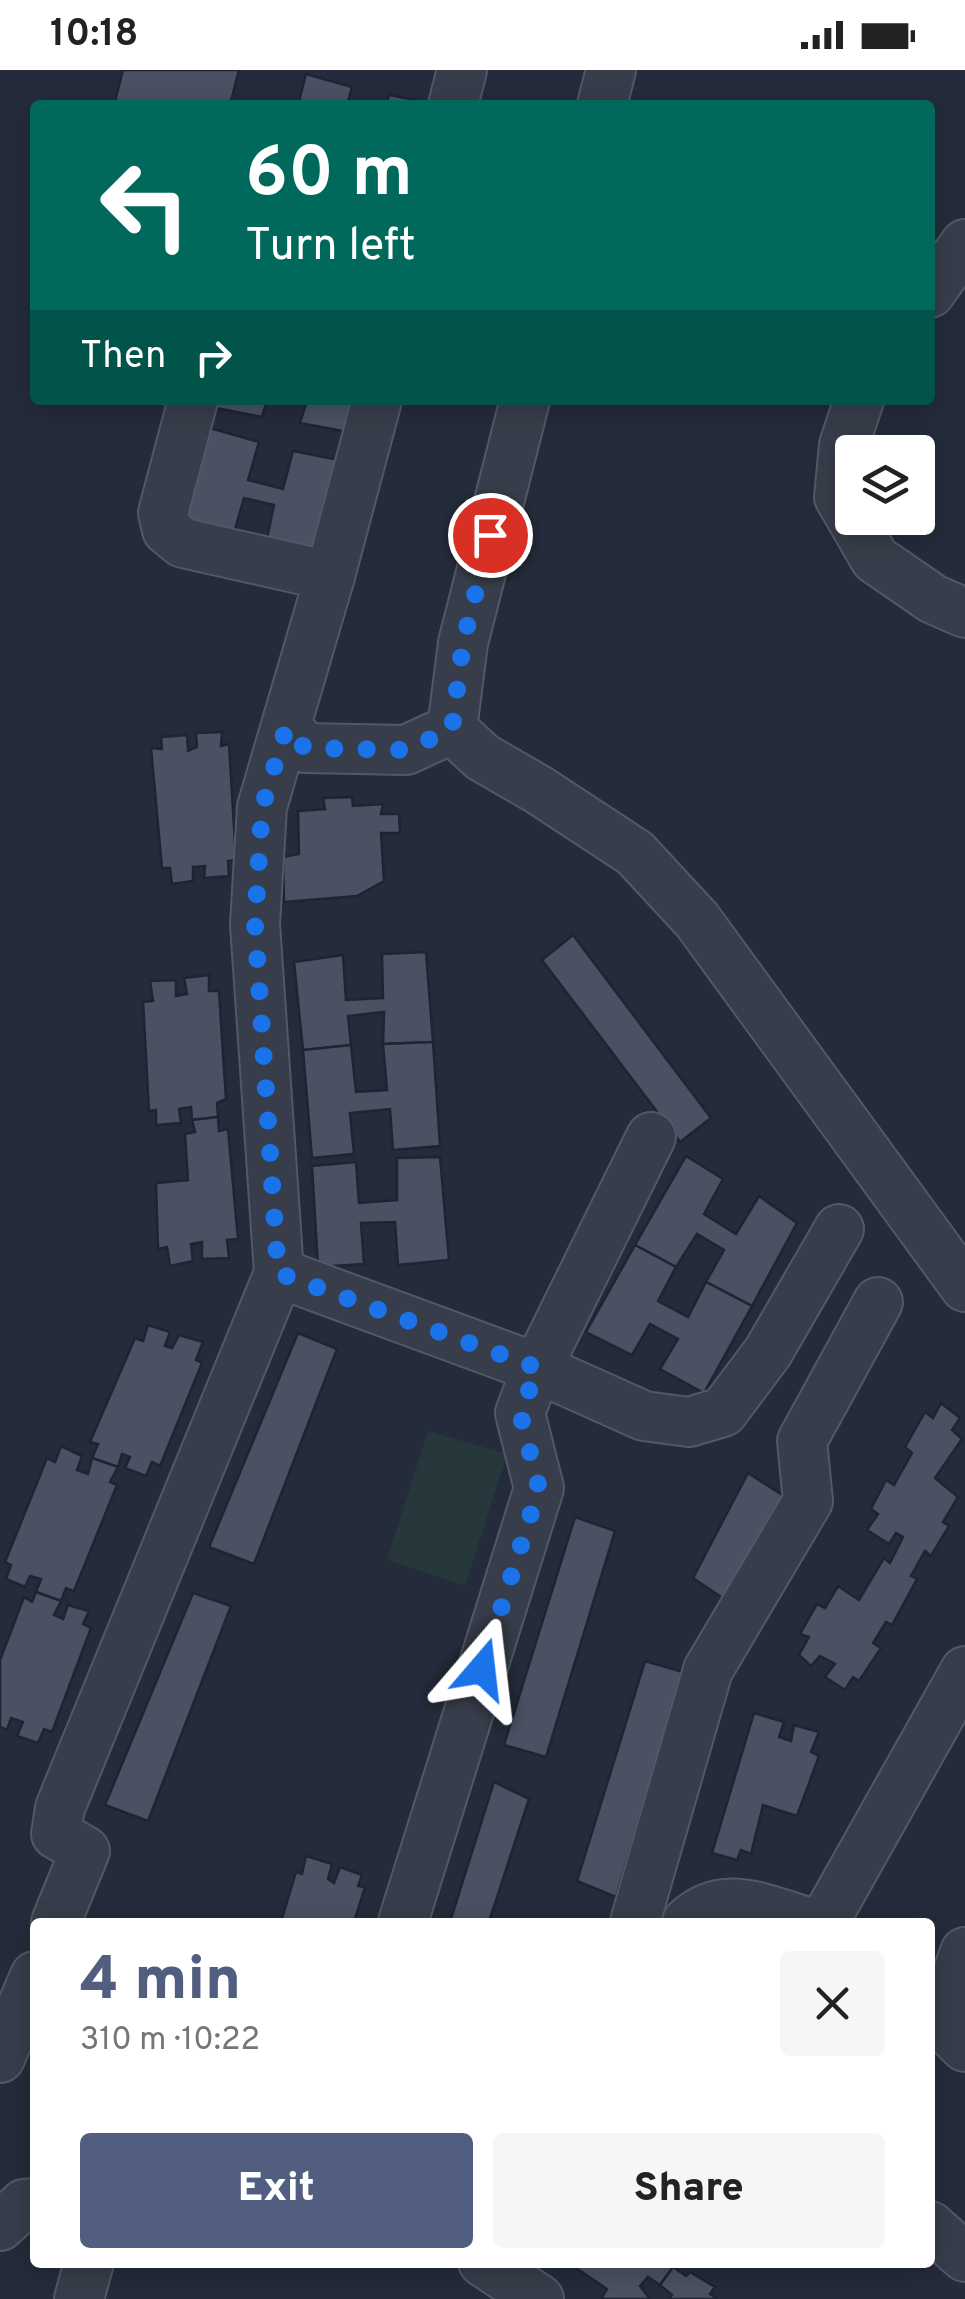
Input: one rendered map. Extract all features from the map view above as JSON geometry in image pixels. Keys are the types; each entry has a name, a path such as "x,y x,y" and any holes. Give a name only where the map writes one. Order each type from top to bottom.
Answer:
{"street":[{"path":"454,100 462,70"},
{"path":"603,100 611,70"},
{"path":"935,286 965,244"},
{"path":"191,405 163,513 167,530 183,543 330,576"},
{"path":"58,1918 85,1851 56,1834 60,1808 278,1273 255,924 262,808 376,405"},
{"path":"452,729 463,643 525,405"},
{"path":"857,405 844,445 839,497 875,559 933,599 965,613"},
{"path":"286,728 305,748 406,750 452,729"},
{"path":"452,729 482,757 635,853 698,920 965,1287"},
{"path":"404,1918 539,1488 520,1413 650,1137"},
{"path":"278,1273 538,1368 644,1416 689,1422 723,1412 768,1352 840,1229"},
{"path":"635,1918 708,1670 808,1501 802,1442 878,1302"},
{"path":"826,1918 965,1671"},
{"path":"691,1918 702,1908 739,1902 794,1918"},
{"path":"965,1952 940,2022 965,2046"},
{"path":"0,2058 30,1988"},
{"path":"0,2226 24,2204 30,2203"},
{"path":"935,2230 965,2257"},
{"path":"80,2299 88,2268"},
{"path":"492,2268 539,2299"}],"shaded area":[{"path":"428,1431 507,1454 465,1586 387,1560"}],"building":[{"path":"123,70 239,70 231,100 115,100"},
{"path":"306,74 352,87 348,100 299,100"},
{"path":"389,95 416,100 388,100"},
{"path":"217,405 266,405 262,417 216,408"},
{"path":"305,405 356,405 348,432 300,423"},
{"path":"210,428 259,442 248,480 283,489 293,451 344,461 318,558 265,548 274,505 244,498 232,540 183,530"},
{"path":"222,732 221,746 229,744 236,860 228,861 229,876 204,878 205,866 193,867 193,881 172,884 170,868 162,868 151,748 162,749 161,737 187,735 188,751 197,747 196,733"},
{"path":"352,797 353,806 383,804 381,814 399,814 400,833 381,833 384,881 357,896 284,902 283,857 299,854 298,811 325,809 323,798"},
{"path":"573,935 711,1118 680,1142 542,960"},
{"path":"426,952 433,1042 383,1044 384,1012 348,1016 351,1045 303,1050 294,962 343,955 346,1000 383,998 382,954"},
{"path":"209,975 209,991 219,991 226,1099 217,1103 218,1117 192,1120 191,1107 179,1109 181,1123 156,1125 156,1110 149,1111 143,1002 153,1001 150,981 176,980 176,996 187,994 184,978"},
{"path":"433,1042 440,1146 393,1150 390,1109 350,1113 354,1154 312,1158 303,1050 351,1045 356,1092 387,1090 383,1044"},
{"path":"218,1117 219,1131 228,1129 238,1239 227,1240 229,1258 202,1259 202,1242 191,1244 193,1261 170,1266 167,1247 158,1249 156,1183 188,1180 185,1134 195,1132 192,1120"},
{"path":"686,1156 723,1179 704,1214 736,1234 759,1196 797,1223 752,1306 706,1282 724,1250 697,1234 676,1267 635,1245"},
{"path":"440,1157 449,1260 398,1265 395,1222 361,1223 364,1264 318,1267 312,1166 356,1162 359,1203 397,1200 397,1158"},
{"path":"635,1245 676,1267 658,1301 688,1317 706,1282 752,1306 704,1393 660,1369 678,1339 650,1324 632,1355 586,1332"},
{"path":"148,1325 170,1332 165,1346 172,1348 179,1335 203,1342 196,1360 202,1363 160,1466 152,1462 146,1476 125,1468 130,1457 122,1454 118,1467 92,1458 98,1444 90,1442 135,1338 143,1341"},
{"path":"298,1333 337,1349 254,1564 209,1547"},
{"path":"941,1403 960,1418 952,1430 962,1439 935,1478 958,1497 943,1522 949,1526 931,1556 925,1551 911,1576 917,1579 892,1625 886,1622 873,1643 881,1648 859,1681 853,1677 845,1690 825,1677 835,1664 820,1656 811,1666 799,1655 809,1637 800,1634 817,1604 825,1608 838,1586 859,1600 884,1558 890,1563 903,1537 896,1533 889,1544 867,1530 878,1514 871,1509 886,1480 894,1485 912,1453 905,1447 925,1412 933,1418"},
{"path":"61,1446 82,1456 77,1470 88,1474 92,1458 118,1467 110,1482 117,1485 74,1591 66,1588 61,1601 36,1592 41,1579 30,1576 25,1587 6,1579 11,1565 5,1562 47,1458 55,1462"},
{"path":"748,1473 784,1496 727,1601 693,1578"},
{"path":"575,1517 615,1531 546,1757 504,1745"},
{"path":"36,1592 61,1601 54,1615 63,1619 68,1605 89,1611 83,1624 91,1628 52,1732 44,1729 38,1743 17,1736 23,1722 11,1718 7,1730 0,1727 0,1660 24,1597 32,1602"},
{"path":"193,1593 231,1606 148,1821 105,1805"},
{"path":"645,1661 683,1672 616,1897 577,1881"},
{"path":"754,1713 784,1722 779,1737 791,1741 794,1725 819,1732 811,1752 819,1756 797,1816 763,1805 751,1854 741,1850 737,1860 712,1853"},
{"path":"494,1782 529,1799 490,1918 451,1918"},
{"path":"306,1856 332,1864 328,1879 334,1883 340,1867 362,1875 358,1886 365,1887 355,1918 282,1918 296,1872 302,1874"},
{"path":"576,2268 672,2268 660,2285 648,2277 640,2286 650,2299 605,2299 602,2297 607,2289"},
{"path":"674,2268 715,2287 710,2294 718,2299 669,2299 672,2295 660,2285"}],"route":[{"path":"482,1669 539,1488 520,1413 538,1368 278,1273 255,924 262,808 286,728 305,748 406,750 452,729 463,643 490,535"}]}
